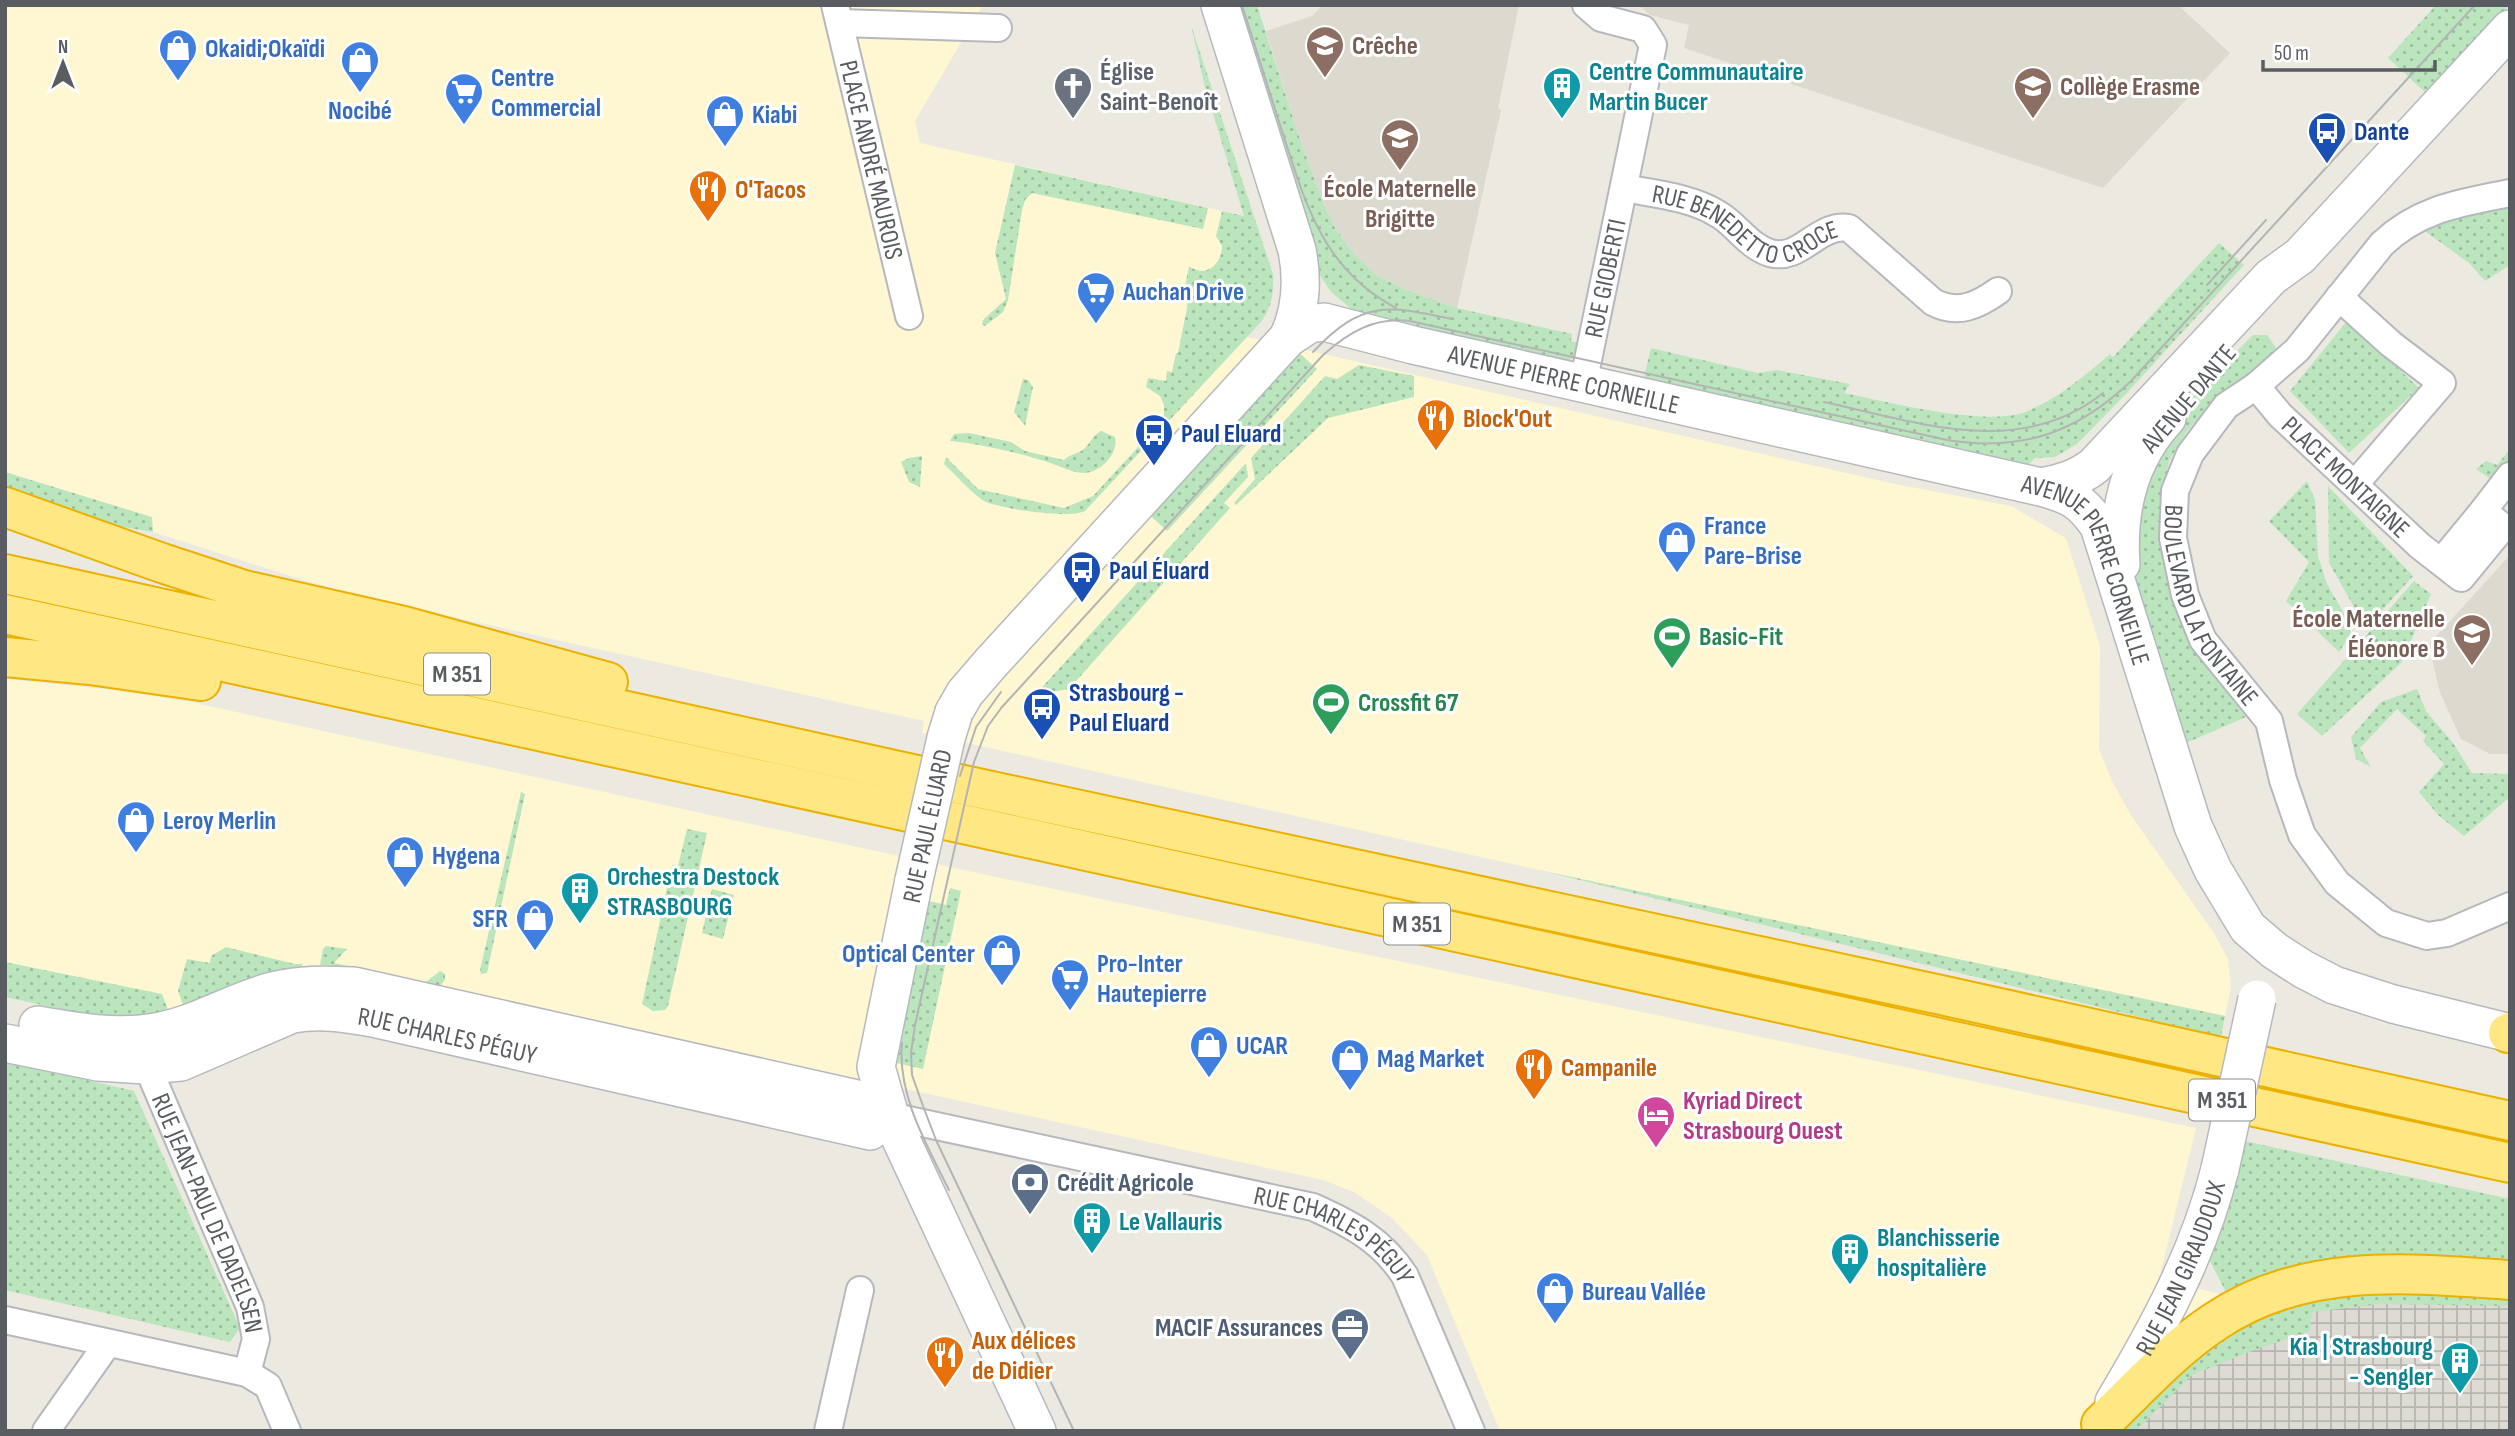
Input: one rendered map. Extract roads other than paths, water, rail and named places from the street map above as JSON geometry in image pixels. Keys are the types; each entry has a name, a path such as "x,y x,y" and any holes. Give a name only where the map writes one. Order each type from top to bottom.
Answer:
{"highway":[{"path":"5,507 162,564 244,590 404,626 816,739 908,774"},
{"name":"M 351","path":"5,574 908,774 1954,998 2510,1121"},
{"name":"M 351","path":"5,614 2510,1163"},
{"path":"5,657 90,665 223,684 640,775 901,811"},
{"path":"2098,1427 2190,1341 2215,1322 2240,1307 2293,1286 2326,1278 2378,1273 2510,1280"}],"street":[{"name":"AVENUE PIERRE CORNEILLE","path":"1220,5 1297,250 1301,288 1297,316 1299,331 1333,324 1383,339 2063,493 2087,507 2099,526 2193,826 2213,870 2248,928 2275,951 2334,985 2393,1004 2509,1033"},
{"name":"RUE GIOBERTI","path":"1583,384 1653,45 1643,29 1601,18 1586,5"},
{"path":"838,14 998,27"},
{"name":"PLACE ANDRÉ MAUROIS","path":"838,14 909,316"},
{"name":"AVENUE DANTE","path":"2041,487 2066,482 2081,476 2094,466 2271,277 2300,256 2510,29"},
{"name":"RUE BENEDETTO CROCE","path":"1624,188 1708,208 1759,248 1770,253 1791,252 1831,228 1849,228 1942,307 1966,309 1998,291"},
{"name":"BOULEVARD LA FONTAINE","path":"2510,193 2452,204 2429,212 2395,231 2382,244 2297,350 2256,386 2226,406 2190,454 2175,491 2173,537 2185,595 2203,640 2269,721 2283,780 2302,835 2337,883 2386,923 2427,936 2447,933 2510,906"},
{"name":"AVENUE PIERRE CORNEILLE","path":"1297,250 1310,276 1333,305 1360,328 1383,339"},
{"name":"AVENUE DANTE","path":"2123,601 2119,535 2124,499 2144,445 2283,288 2300,256"},
{"path":"2339,297 2391,344 2441,383 2355,484"},
{"name":"RUE PAUL ÉLUARD","path":"1037,1431 890,1116 876,1067 946,738 954,712 965,693 990,664 1299,331"},
{"name":"PLACE MONTAIGNE","path":"2256,386 2280,415 2420,546 2441,562 2510,476"},
{"name":"RUE JEAN GIRAUDOUX","path":"2098,1427 2149,1344 2189,1264 2211,1202 2262,969 2248,928"},
{"name":"RUE CHARLES PÉGUY","path":"5,1043 99,1062 141,1050 174,1028 270,992 312,984 354,986 866,1101 890,1116 1313,1208 1351,1223 1395,1259 1405,1276 1471,1431"},
{"name":"RUE CHARLES PÉGUY","path":"5,1018 83,1033 141,1050"},
{"name":"RUE JEAN-PAUL DE DADELSEN","path":"141,1050 250,1307 256,1339 247,1373 268,1386 288,1431"},
{"path":"828,1431 860,1290"},
{"path":"5,1320 247,1373"},
{"path":"46,1431 108,1343"}],"tram line":[{"path":"1242,5 1299,182 1320,231 1350,274 1396,308"},
{"path":"1074,1431 936,1140 912,1075 911,1053 915,1025 974,762 988,726 1002,707 1323,355 1342,339 1363,328 1385,321 1410,321 1947,440 1999,443 2046,434 2069,426 2090,414 2131,381 2475,5"},
{"path":"2207,285 2266,220"},
{"path":"1313,352 1346,323 1376,311 1410,311 1452,319"},
{"path":"1824,402 1931,426 2003,431 2037,425 2071,413 2103,393"},
{"path":"960,776 976,727 1001,692"},
{"path":"902,1043 904,1082 915,1119 949,1190"}],"place":[{"name":"Crêche","path":"1325,79"},
{"name":"Okaidi;Okaïdi","path":"178,82"},
{"name":"Nocibé","path":"360,94"},
{"name":"Église Saint-Benoît","path":"1073,120"},
{"name":"Centre Communautaire Martin Bucer","path":"1562,120"},
{"name":"Collège Erasme","path":"2033,120"},
{"name":"Centre Commercial","path":"464,126"},
{"name":"Kiabi","path":"725,148"},
{"name":"Dante","path":"2327,165"},
{"name":"École Maternelle Brigitte","path":"1400,172"},
{"name":"O'Tacos","path":"708,223"},
{"name":"Auchan Drive","path":"1096,325"},
{"name":"Block'Out","path":"1436,452"},
{"name":"Paul Eluard","path":"1154,467"},
{"name":"France Pare-Brise","path":"1677,574"},
{"name":"Paul Éluard","path":"1082,604"},
{"name":"École Maternelle Éléonore B","path":"2472,667"},
{"name":"Basic-Fit","path":"1672,670"},
{"name":"Crossfit 67","path":"1331,736"},
{"name":"Strasbourg - Paul Eluard","path":"1042,741"},
{"name":"Leroy Merlin","path":"136,854"},
{"name":"Hygena","path":"405,889"},
{"name":"Orchestra Destock STRASBOURG","path":"580,925"},
{"name":"SFR","path":"535,952"},
{"name":"Optical Center","path":"1002,987"},
{"name":"Pro-Inter Hautepierre","path":"1070,1012"},
{"name":"UCAR","path":"1209,1079"},
{"name":"Mag Market","path":"1350,1092"},
{"name":"Campanile","path":"1534,1101"},
{"name":"Kyriad Direct Strasbourg Ouest","path":"1656,1149"},
{"name":"Crédit Agricole","path":"1030,1216"},
{"name":"Le Vallauris","path":"1092,1255"},
{"name":"Blanchisserie hospitalière","path":"1850,1286"},
{"name":"Bureau Vallée","path":"1555,1325"},
{"name":"MACIF Assurances","path":"1350,1361"},
{"name":"Aux délices de Didier","path":"945,1389"},
{"name":"Kia | Strasbourg - Sengler","path":"2460,1395"}]}
